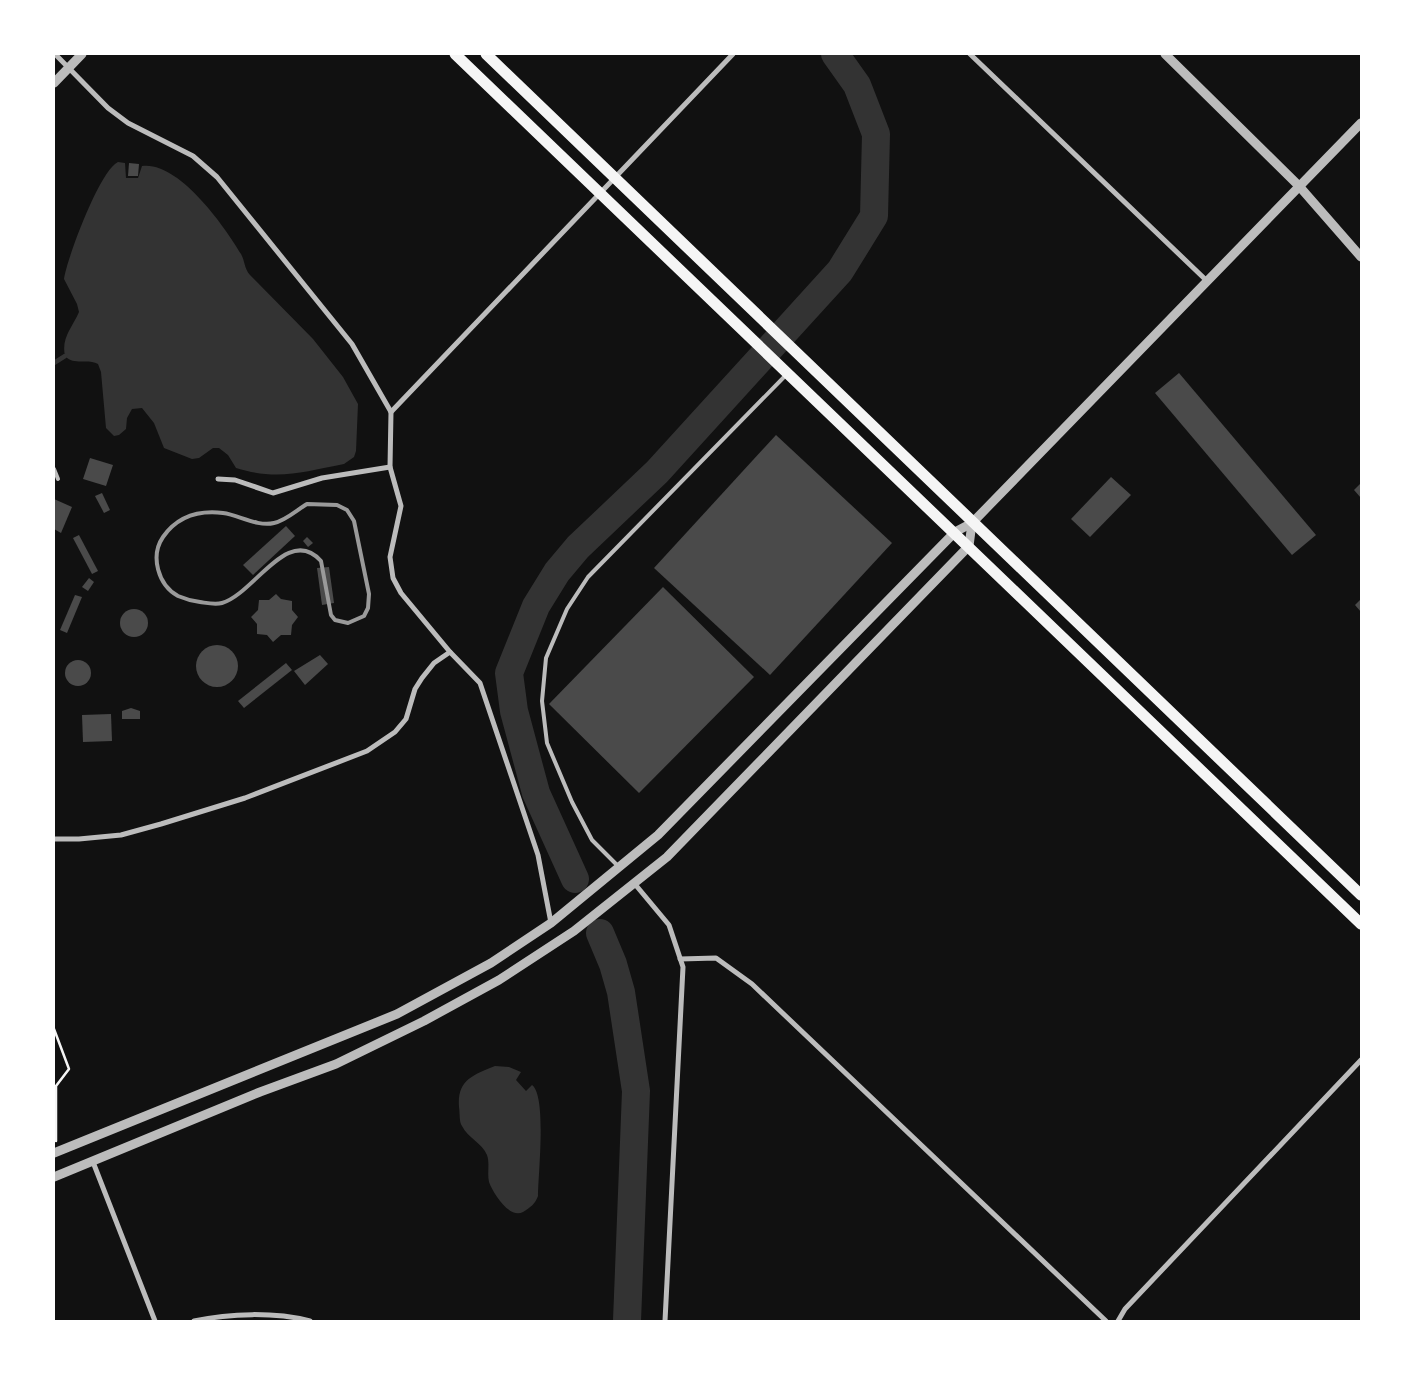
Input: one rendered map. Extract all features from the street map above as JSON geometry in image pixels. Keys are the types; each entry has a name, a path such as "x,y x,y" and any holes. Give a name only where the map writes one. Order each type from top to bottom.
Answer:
{"main road":[{"path":"456,54 1361,924"},
{"path":"486,54 616,176 794,352 1361,895"}],"street":[{"path":"55,54 108,108 121,118 193,156 217,178 352,344 392,412 390,467 401,506 390,557 393,578 401,593 450,652 480,683 538,855 551,923"},
{"path":"54,83 82,54"},
{"path":"392,412 733,54"},
{"path":"970,54 1207,281"},
{"path":"1165,54 1299,186 1361,257"},
{"path":"55,1152 397,1014 492,963 551,923 658,835 954,532 972,523 1361,123"},
{"path":"218,479 236,480 273,493 322,478 390,467"},
{"path":"54,1177 260,1092 336,1064 407,1030 499,980 574,931 668,857 727,797 969,546 972,523"},
{"path":"54,839 121,835 245,798 367,751 390,737 406,719 415,690 422,678 434,663 450,652"},
{"path":"634,883 668,925 683,967 664,1321"},
{"path":"680,959 716,958 752,984 1106,1321"},
{"path":"1118,1321 1125,1309 1361,1060"},
{"path":"93,1162 155,1321"},
{"path":"194,1321 251,1315 298,1318 310,1321"}],"lane":[{"path":"620,868 592,840 572,802 546,743 542,701 546,658 567,609 588,577 784,370"},
{"path":"54,469 58,479"}],"path":[{"path":"54,1029 69,1069 56,1086 55,1152"}],"shaded area":[{"path":"118,162 125,163 126,178 138,178 142,166 156,167 171,174 185,185 199,198 224,228 241,254 250,275 313,339 343,377 358,404 356,451 354,457 344,464 315,470 278,475 265,474 236,468 228,455 219,448 213,448 199,458 192,459 164,448 154,423 142,408 132,409 127,418 126,429 119,435 114,436 106,428 101,372 98,364 94,362 73,361 65,356 66,338 79,312 64,279 71,253 85,216 102,181"},
{"path":"495,1066 509,1067 521,1072 516,1080 526,1091 532,1085 537,1092 539,1104 541,1137 538,1196 530,1207 518,1213 512,1212 502,1204 494,1192 489,1182 487,1155 482,1147 468,1134 460,1120 459,1098 464,1085 473,1076"}],"building":[{"path":"129,163 139,164 138,176 128,176"},
{"path":"1179,373 1316,535 1292,555 1155,393"},
{"path":"776,435 892,543 770,675 654,568"},
{"path":"90,458 113,465 106,486 83,479"},
{"path":"1111,477 1131,495 1090,537 1071,519"},
{"path":"1361,483 1361,498 1354,490"},
{"path":"102,493 110,510 104,513 95,496"},
{"path":"54,499 72,507 61,533 54,529"},
{"path":"286,526 295,536 253,575 243,565"},
{"path":"79,535 98,571 92,574 73,538"},
{"path":"307,537 313,543 308,547 303,541"},
{"path":"329,567 334,603 322,605 317,568"},
{"path":"89,578 94,582 88,591 82,587"},
{"path":"663,587 754,677 639,793 549,704"},
{"path":"276,594 281,599 292,601 292,610 298,617 292,625 291,635 281,635 273,642 267,635 257,634 257,624 251,617 258,610 259,600 269,600"},
{"path":"75,595 82,597 67,633 60,630"},
{"path":"1361,599 1361,612 1355,605"},
{"path":"134,609 144,613 148,623 144,633 134,637 124,633 120,623 124,613"},
{"path":"217,645 232,651 238,666 232,681 217,687 202,681 196,666 202,651"},
{"path":"320,655 328,664 305,685 294,671"},
{"path":"78,660 87,664 91,673 87,682 78,686 69,682 65,673 69,664"},
{"path":"286,663 292,670 244,708 238,701"},
{"path":"131,708 140,711 140,719 122,719 122,711"},
{"path":"111,714 112,741 83,742 82,715"}],"waterway":[{"path":"575,879 536,793 514,711 509,673 536,606 557,572 578,547 657,472 840,271 874,216 876,134 857,85 835,54"},
{"path":"54,363 65,356"},
{"path":"600,933 613,964 621,992 636,1091 627,1321"}],"railway":[{"path":"307,504 337,505 347,510 354,521 369,594 368,608 364,616 348,623 335,620 331,615 321,561 309,552 296,551 284,556 234,597 219,604 194,601 178,596 165,585 161,578 157,561 159,545 163,537 175,524 189,516 214,512 268,524 287,518 307,504"}]}
